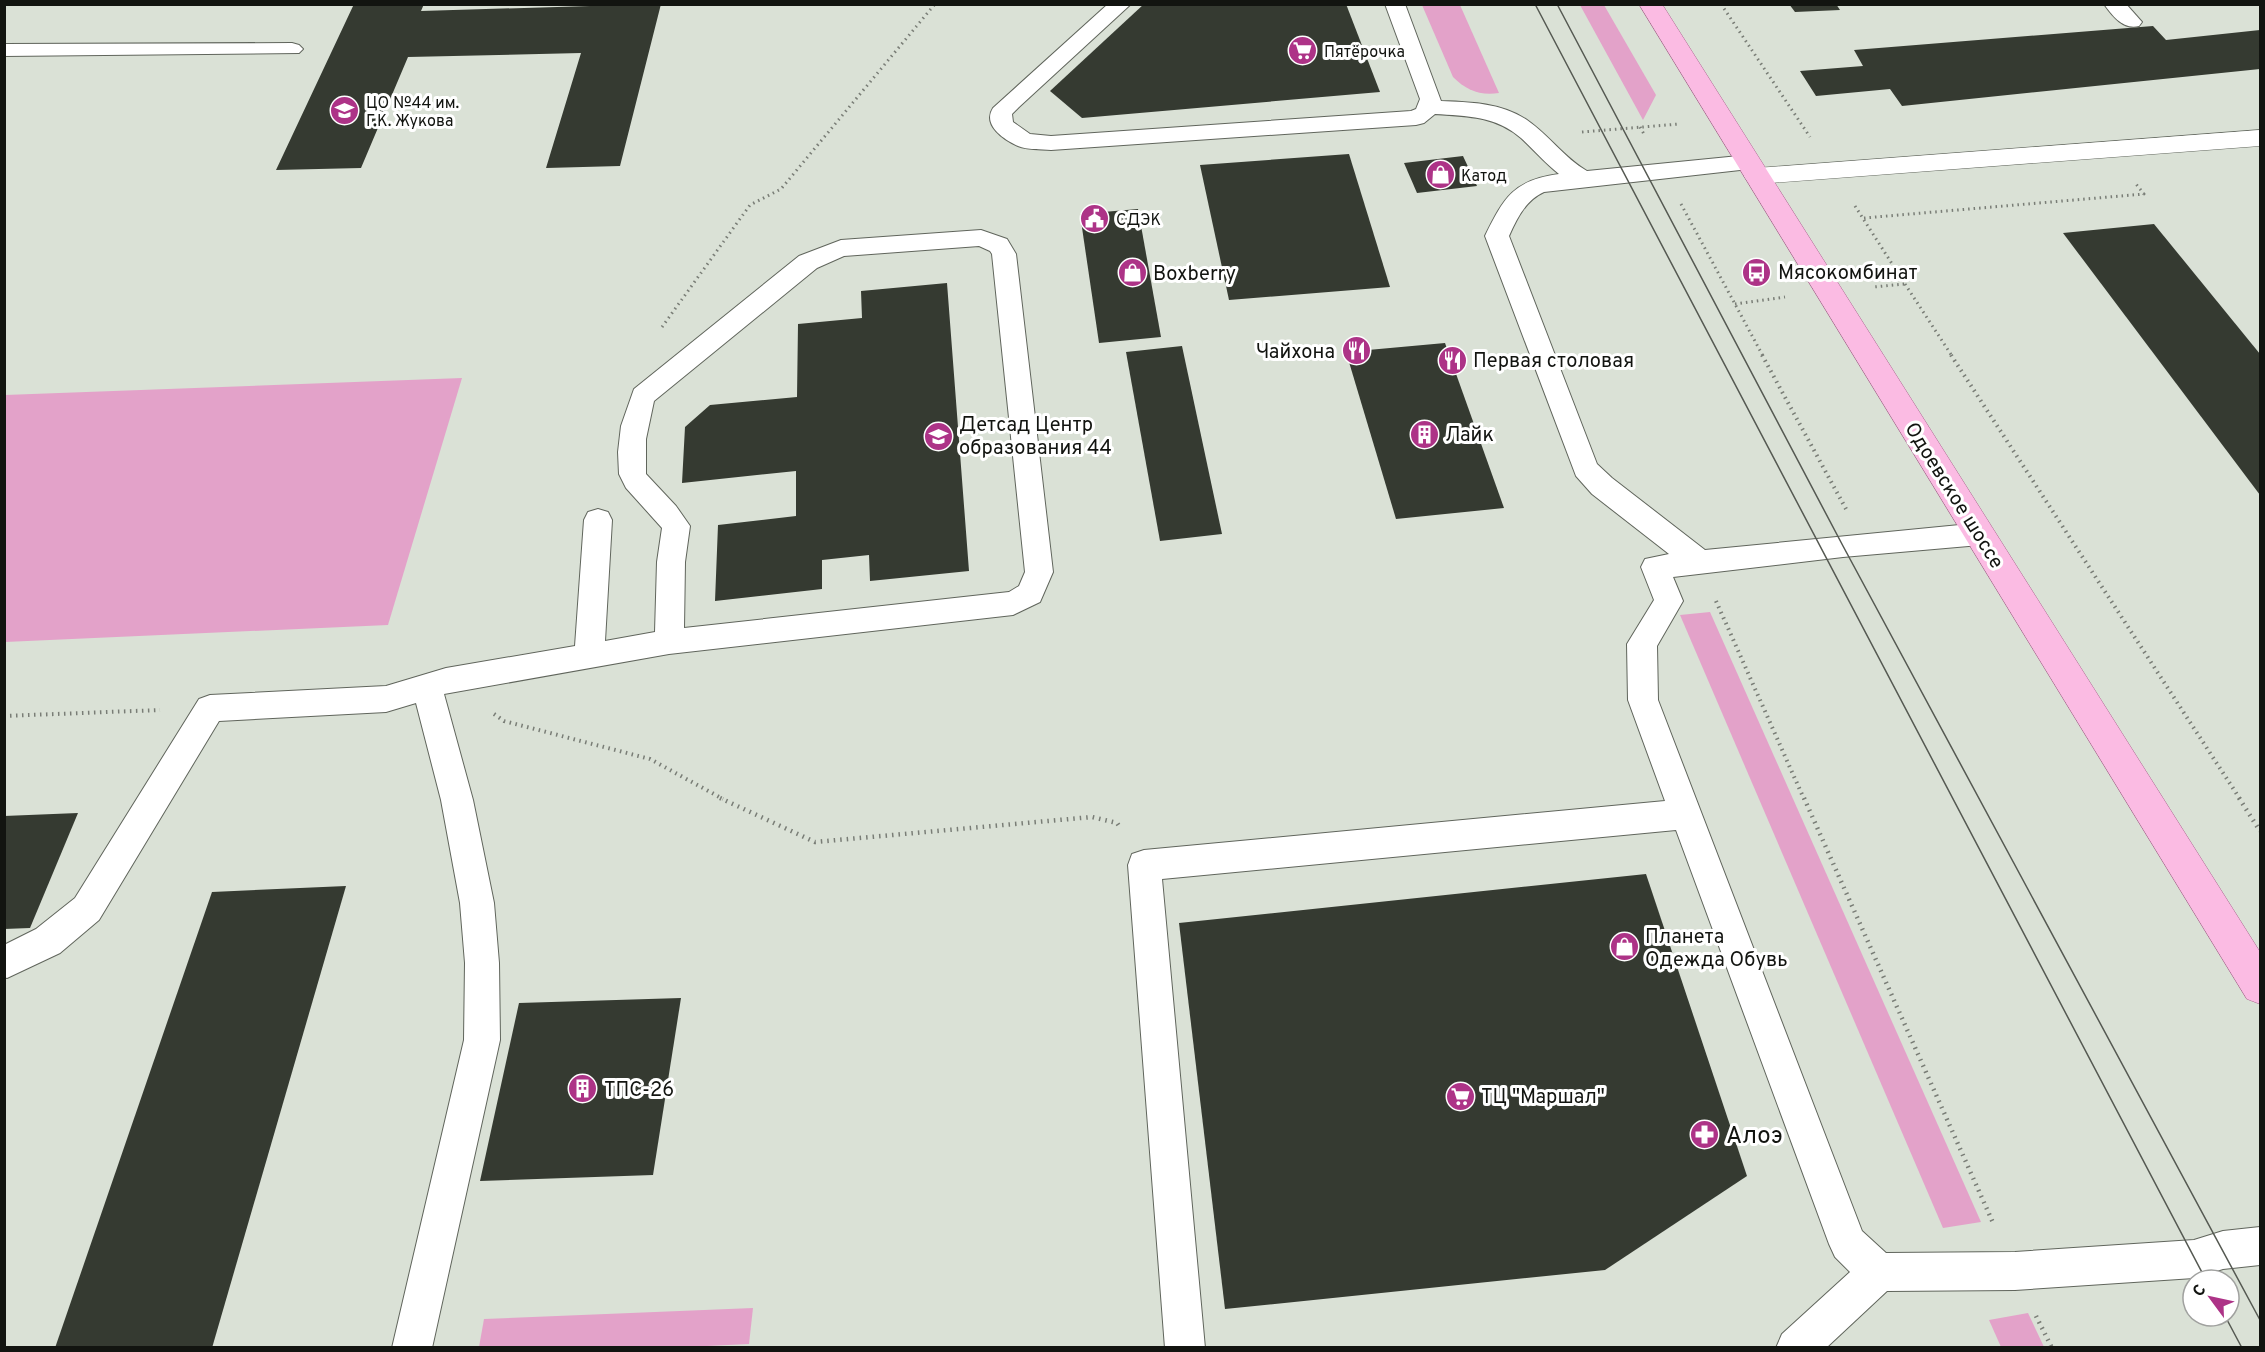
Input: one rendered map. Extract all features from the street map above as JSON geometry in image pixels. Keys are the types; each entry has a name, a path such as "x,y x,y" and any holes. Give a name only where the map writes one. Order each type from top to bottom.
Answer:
{"main road":[{"name":"Одоевское шоссе","path":"1650,4 2260,986"}],"street":[{"path":"1753,169 2260,138"}],"lane":[{"path":"1121,4 1001,112 1002,125 1025,141 1051,143 1405,120 1425,113 1431,99 1395,4"},
{"path":"2114,4 2132,22"},
{"path":"4,50 292,49"},
{"path":"1429,107 1488,113 1517,124 1552,159 1582,178"},
{"path":"1699,561 1602,486 1586,470 1497,236 1508,213 1530,188 1582,178 1753,169"},
{"path":"5,963 48,941 87,909 210,708 386,699 436,684 669,642 1012,603 1030,594 1039,572 1004,254 999,245 981,238 841,248 826,253 808,262 643,396 636,411 630,470 635,480 663,507 676,526 671,562 669,642"},
{"path":"589,657 598,520"},
{"path":"1879,1272 1848,1244 1643,700 1642,644 1669,601 1655,567 1980,534"},
{"path":"412,1347 482,1040 482,963 477,903 436,684"},
{"path":"1185,1347 1144,865 1687,814"},
{"path":"1796,1347 1879,1272 2015,1271 2194,1259 2223,1250 2260,1246"}],"path":[{"path":"662,327 750,205 781,189 935,4"},
{"path":"1582,178 1570,133 1722,120"},
{"path":"1640,127 1865,544"},
{"path":"1864,218 2144,194 2108,149"},
{"path":"1905,284 2260,831"},
{"path":"1699,561 2015,1271 2052,1347"},
{"path":"436,684 504,721 650,759 741,809 814,842 1092,817 1118,823 1144,865"},
{"path":"4,716 210,708"}],"shaded area":[{"path":"1422,5 1460,5 1499,93 1486,94 1474,91 1453,77"},
{"path":"1580,5 1604,5 1656,95 1643,120"},
{"path":"462,378 388,625 5,642 5,395"},
{"path":"1710,612 1981,1222 1943,1228 1680,615"},
{"path":"753,1308 749,1344 665,1348 479,1347 484,1319"},
{"path":"2028,1313 2044,1347 2001,1347 1989,1320"}],"building":[{"name":"ЦО №44 им. Г.К. Жукова","path":"354,4 424,4 421,11 590,6 590,4 661,4 620,166 546,168 581,53 408,57 361,168 276,170"},
{"path":"1144,4 1346,4 1380,92 1082,118 1050,91"},
{"path":"1789,4 1836,4 1840,10 1795,12"},
{"path":"2153,26 2166,40 2260,30 2260,69 1902,106 1890,89 1816,96 1800,71 1863,66 1854,50"},
{"path":"1349,154 1390,287 1229,300 1200,165"},
{"name":"Катод","path":"1463,156 1477,186 1417,193 1404,163"},
{"path":"1138,209 1161,337 1099,343 1080,214"},
{"path":"2154,224 2260,354 2260,495 2063,233"},
{"path":"947,283 969,571 870,581 869,555 822,560 822,589 715,601 718,525 796,516 796,471 682,483 685,427 710,405 797,397 798,324 862,318 861,291"},
{"name":"Лайк","path":"1445,343 1504,508 1396,519 1346,352"},
{"path":"1182,346 1222,534 1160,541 1126,352"},
{"path":"78,813 30,928 4,929 4,816"},
{"name":"ТЦ \"Маршал\"","path":"1646,874 1747,1176 1605,1270 1225,1309 1179,923"},
{"path":"346,886 212,1348 55,1348 212,892"},
{"name":"ТПС-26","path":"681,998 653,1175 480,1181 519,1003"}],"tram line":[{"path":"1535,4 2200,1268"},
{"path":"1557,4 1843,546 2260,1320"},
{"path":"2231,1328 2242,1348"}],"place":[{"name":"Пятёрочка","path":"1303,51"},
{"name":"ЦО №44 им. Г.К. Жукова","path":"345,111"},
{"name":"Катод","path":"1440,175"},
{"name":"СДЭК","path":"1095,219"},
{"name":"Мясокомбинат","path":"1757,272"},
{"name":"Boxberry","path":"1132,273"},
{"name":"Чайхона","path":"1356,351"},
{"name":"Первая столовая","path":"1452,360"},
{"name":"Лайк","path":"1424,434"},
{"name":"Детсад Центр образования 44","path":"938,436"},
{"name":"Планета Одежда Обувь","path":"1624,947"},
{"name":"ТПС-26","path":"583,1089"},
{"name":"ТЦ \"Маршал\"","path":"1460,1096"},
{"name":"Алоэ","path":"1705,1135"}]}
